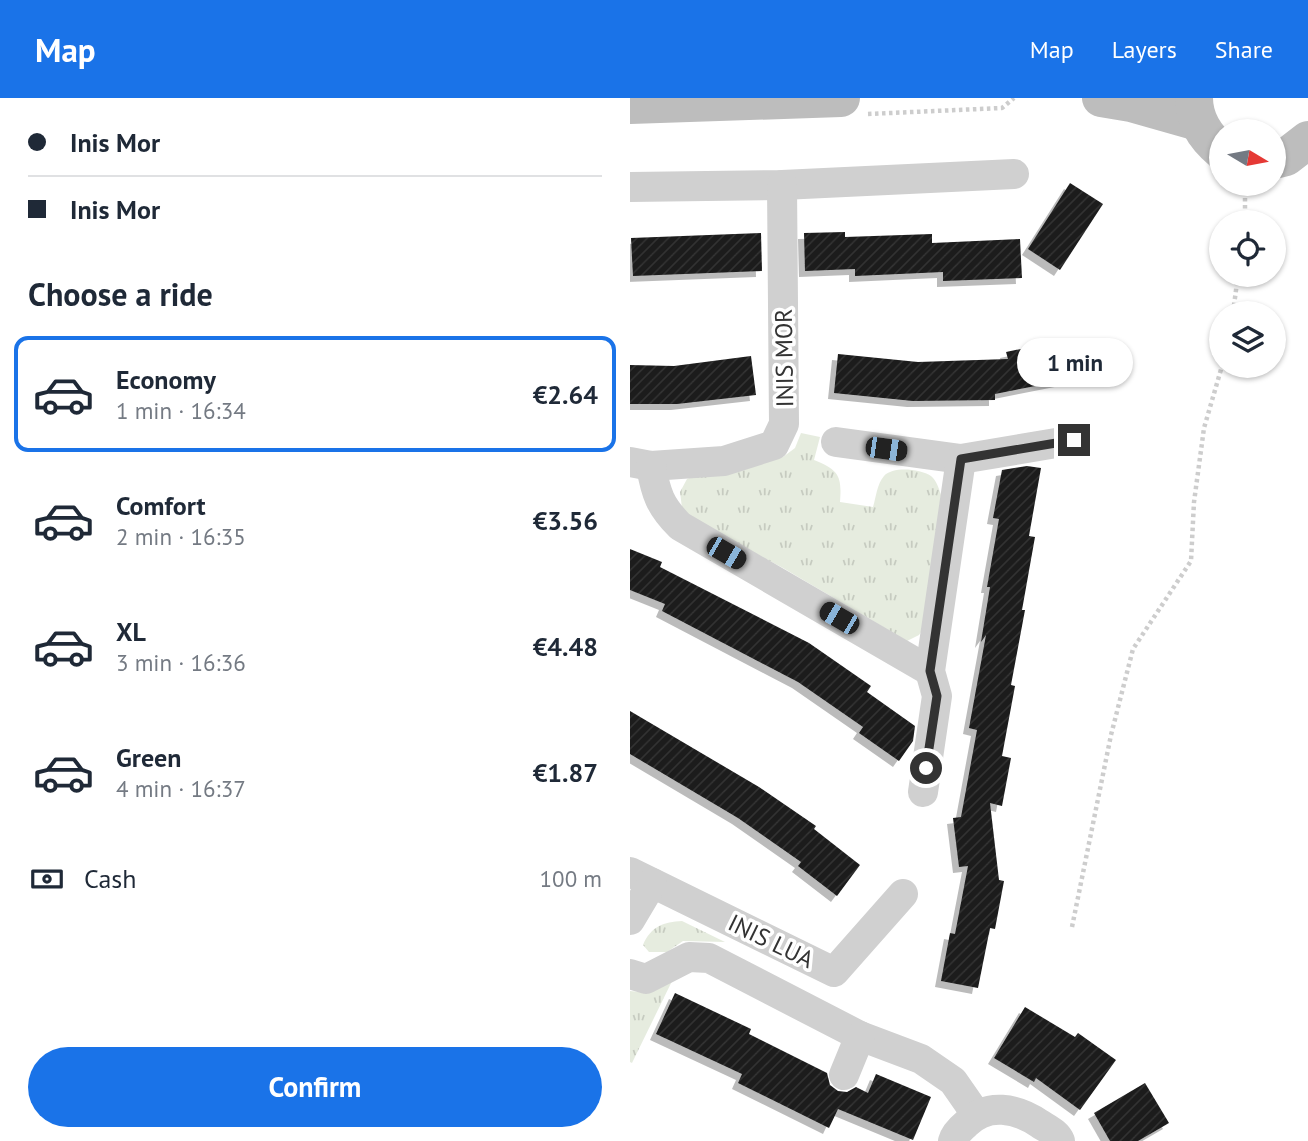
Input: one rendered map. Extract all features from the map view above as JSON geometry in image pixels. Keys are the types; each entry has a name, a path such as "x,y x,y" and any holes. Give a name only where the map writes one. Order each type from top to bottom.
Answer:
{"main road":[{"path":"630,105 841,98"},
{"path":"1101,98 1131,103 1205,124"},
{"path":"1286,157 1308,140"}],"street":[{"path":"630,187 782,185 1014,174"},
{"name":"INIS MOR","path":"782,185 785,425 774,445 724,461 640,464 657,497 680,526 930,671"},
{"path":"835,442 961,459 1074,440"},
{"path":"923,792 937,696 930,671 961,459"},
{"name":"INIS LUA","path":"630,920 641,877 834,971 904,894"},
{"name":"INIS LUA","path":"630,974 646,979 689,957 709,958 860,1035 921,1059 953,1082 976,1114"},
{"path":"844,1074 860,1035"},
{"path":"953,1141 955,1135 976,1114 1005,1109 1028,1115 1058,1135 1060,1141"}],"path":[{"path":"1072,927 1111,735 1133,649 1191,561 1194,502 1204,428 1219,378"}],"green space":[{"path":"801,433 820,437 814,460 829,467 837,475 840,502 873,507 882,479 894,471 920,472 931,476 936,483 941,495 923,629 919,635 907,641 783,568 695,521 682,508 680,492 687,479 783,457 795,448"},
{"path":"682,921 725,942 683,941 667,952 649,952 643,945 654,929 669,922"},
{"path":"675,975 632,1063 630,1062 630,991 640,992"}],"building":[{"path":"1070,183 1103,204 1060,270 1028,249"},
{"path":"845,232 845,237 932,234 932,243 1020,239 1022,278 943,281 943,272 855,276 855,269 805,271 804,233"},
{"path":"761,233 762,271 633,276 631,238"},
{"path":"1073,338 1081,377 995,394 995,400 913,401 834,393 838,354 918,362 1008,359 1006,352"},
{"path":"751,356 756,395 677,404 630,404 630,365 674,366"},
{"path":"1027,466 1041,468 1029,536 1035,537 1022,610 1025,610 1011,685 1015,686 1002,756 1011,758 1002,806 990,803 999,880 1004,881 995,929 990,928 978,988 941,981 950,933 955,934 968,866 959,867 953,818 961,817 977,730 969,728 986,635 981,642 999,519 993,518 1002,470"},
{"path":"630,549 662,562 660,567 809,643 871,686 867,692 915,726 913,741 899,761 859,733 863,727 798,682 662,611 665,604 630,590"},
{"path":"630,711 759,787 816,826 814,829 860,865 837,896 798,866 801,862 738,818 630,754"},
{"path":"675,993 751,1029 749,1034 827,1073 830,1085 838,1091 847,1092 856,1087 868,1093 876,1074 931,1097 913,1140 838,1109 829,1128 738,1083 742,1074 656,1034"},
{"path":"1025,1007 1075,1037 1078,1033 1116,1060 1080,1110 1036,1078 1034,1082 994,1058"},
{"path":"1145,1083 1169,1123 1138,1141 1110,1141 1094,1113"}],"route":[{"path":"926,768 937,696 930,671 961,459 1074,440"}]}
